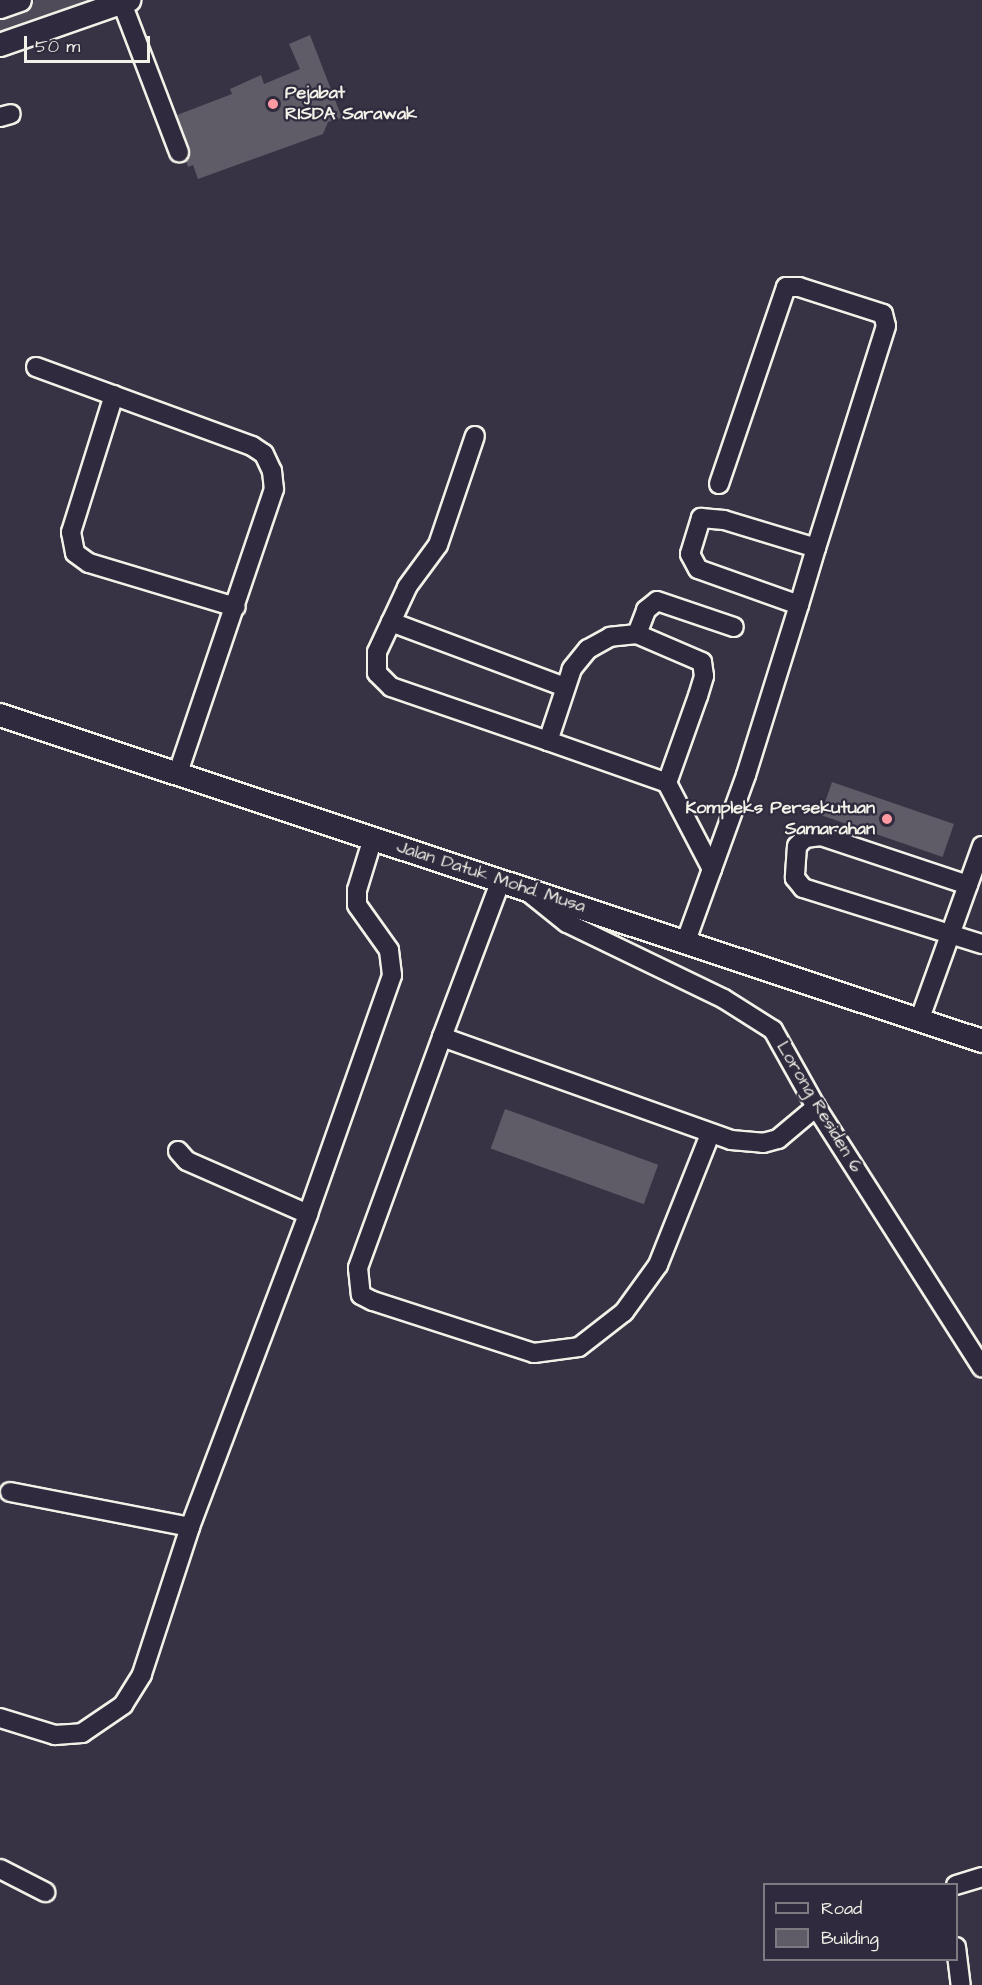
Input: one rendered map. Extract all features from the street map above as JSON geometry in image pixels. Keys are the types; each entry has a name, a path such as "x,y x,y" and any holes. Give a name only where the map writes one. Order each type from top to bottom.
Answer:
{"main road":[{"path":"0,7 20,0"},
{"path":"0,45 126,1"},
{"name":"Jalan Datuk Mohd. Musa","path":"0,715 512,883 982,1041"}],"street":[{"path":"126,1 179,152"},
{"path":"686,941 746,775 888,318 883,314 799,287 786,287 719,484"},
{"path":"36,367 252,446 269,461 274,489 178,773"},
{"path":"114,395 71,532 75,554 89,563 236,607"},
{"path":"475,436 438,545 407,586 376,657 376,673 383,681 667,783 712,869"},
{"path":"799,604 698,569 690,554 696,527 708,516 816,548"},
{"path":"637,634 646,610 657,601 734,627"},
{"path":"391,622 565,687"},
{"path":"548,741 565,687 588,649 610,637 637,634 696,657 704,668 698,696 667,783"},
{"path":"968,885 821,836 805,838 797,846 794,874 803,888 982,944"},
{"path":"0,1718 55,1735 74,1735 97,1726 123,1706 142,1674 190,1527 308,1214 392,975 389,950 357,905 357,890 373,838"},
{"path":"919,1020 952,935 982,846"},
{"path":"512,883 442,1037 363,1247 358,1276 362,1295 373,1301 534,1353 579,1347 624,1312 658,1265 710,1134"},
{"name":"Lorong Residen 6","path":"512,883 567,923 761,1020 773,1030 816,1107 982,1368"},
{"path":"442,1037 710,1134 745,1143 767,1143 793,1131 816,1107"},
{"path":"178,1151 187,1161 308,1214"},
{"path":"10,1492 190,1527"},
{"path":"0,1869 45,1892"},
{"path":"958,1885 982,1877"},
{"path":"958,1956 961,1985"}],"shaded area":[{"path":"36,0 96,0 0,34 0,13"}],"building":[{"name":"Pejabat RISDA Sarawak","path":"310,35 342,118 328,122 323,134 198,179 193,165 188,167 186,160 190,149 177,115 232,94 230,89 261,75 264,84 300,69 289,44"},
{"name":"Kompleks Persekutuan Samarahan","path":"832,782 954,824 943,857 821,815"},
{"path":"505,1109 658,1165 644,1204 491,1148"}],"place":[{"name":"Pejabat RISDA Sarawak","path":"273,104"},
{"name":"Kompleks Persekutuan Samarahan","path":"887,819"}]}
